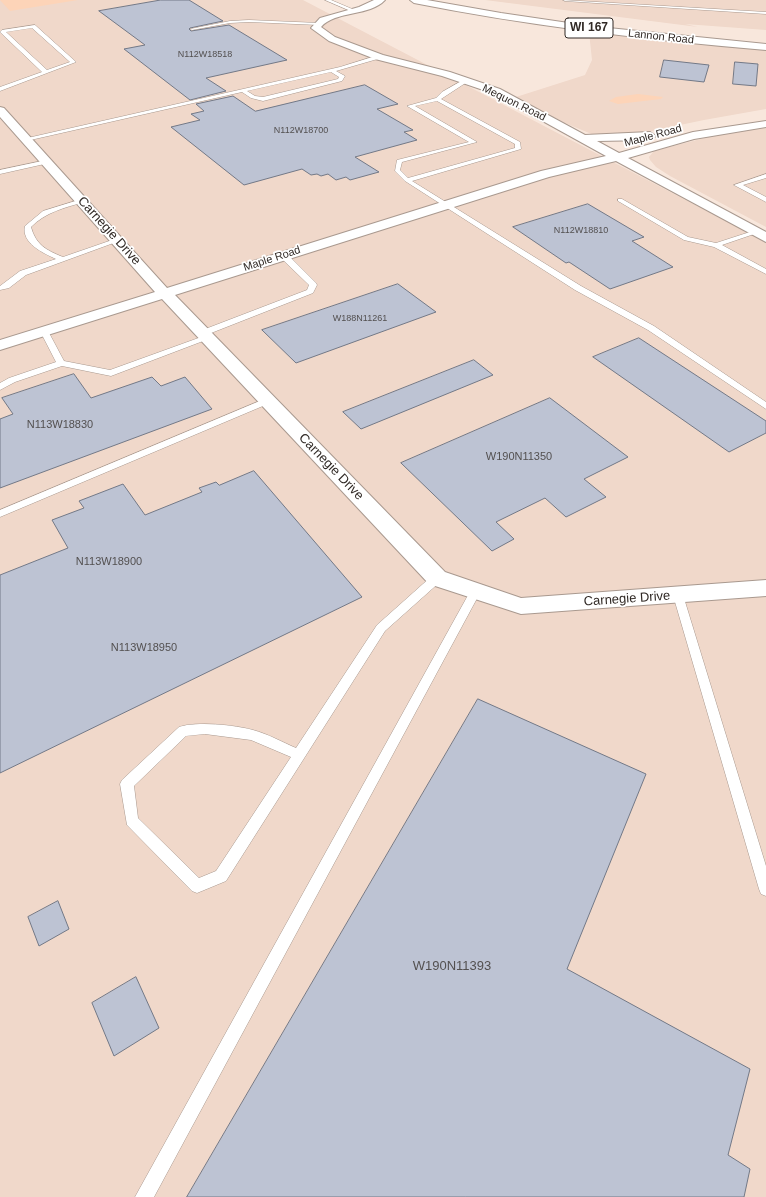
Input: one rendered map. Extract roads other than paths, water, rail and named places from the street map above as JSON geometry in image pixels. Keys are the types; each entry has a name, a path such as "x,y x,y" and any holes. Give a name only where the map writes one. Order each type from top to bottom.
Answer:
{"street":[{"path":"319,24 323,20 355,11 381,0"},
{"name":"Lannon Road","path":"414,0 521,19 631,34 766,47"},
{"name":"Mequon Road","path":"319,24 316,28 332,39 379,57 496,91 761,235"},
{"name":"Carnegie Drive","path":"0,110 165,294 437,578 521,606 766,588"},
{"name":"Maple Road","path":"545,174 582,156 650,136 702,123 766,114"},
{"name":"Maple Road","path":"0,345 545,174 618,157 693,136 766,124"},
{"path":"566,129 580,150"},
{"path":"582,137 611,138 650,136"},
{"path":"645,150 643,157 657,178"},
{"path":"579,167 644,171"}],"lane":[{"path":"327,0 355,11"},
{"path":"565,0 766,13"},
{"path":"192,29 230,22 249,21 319,24"},
{"path":"0,89 46,72 73,62 33,26 2,32 46,72"},
{"path":"26,139 331,70 379,57"},
{"path":"242,90 253,97 263,99 340,80 342,76 331,70"},
{"path":"465,81 444,93 438,99 410,106 474,142 399,161 397,170 407,180 444,205 578,288 651,328 766,406"},
{"path":"407,180 518,149 518,143 438,99"},
{"path":"0,172 47,162"},
{"path":"766,176 737,185 766,200"},
{"path":"620,200 686,239 716,245 766,272"},
{"path":"62,259 44,251 31,241 26,227 36,216 55,208 82,201"},
{"path":"716,245 761,235"},
{"path":"0,288 6,286 23,273 117,240"},
{"path":"0,387 12,380 60,363 111,373 205,336 310,291 313,285 284,256"},
{"path":"44,331 60,363"},
{"path":"0,514 267,401"},
{"path":"299,755 252,735 205,729 183,731 127,784 132,822 197,886 221,876 381,628 437,578"},
{"path":"144,1197 476,591"},
{"path":"678,595 766,889"}]}
